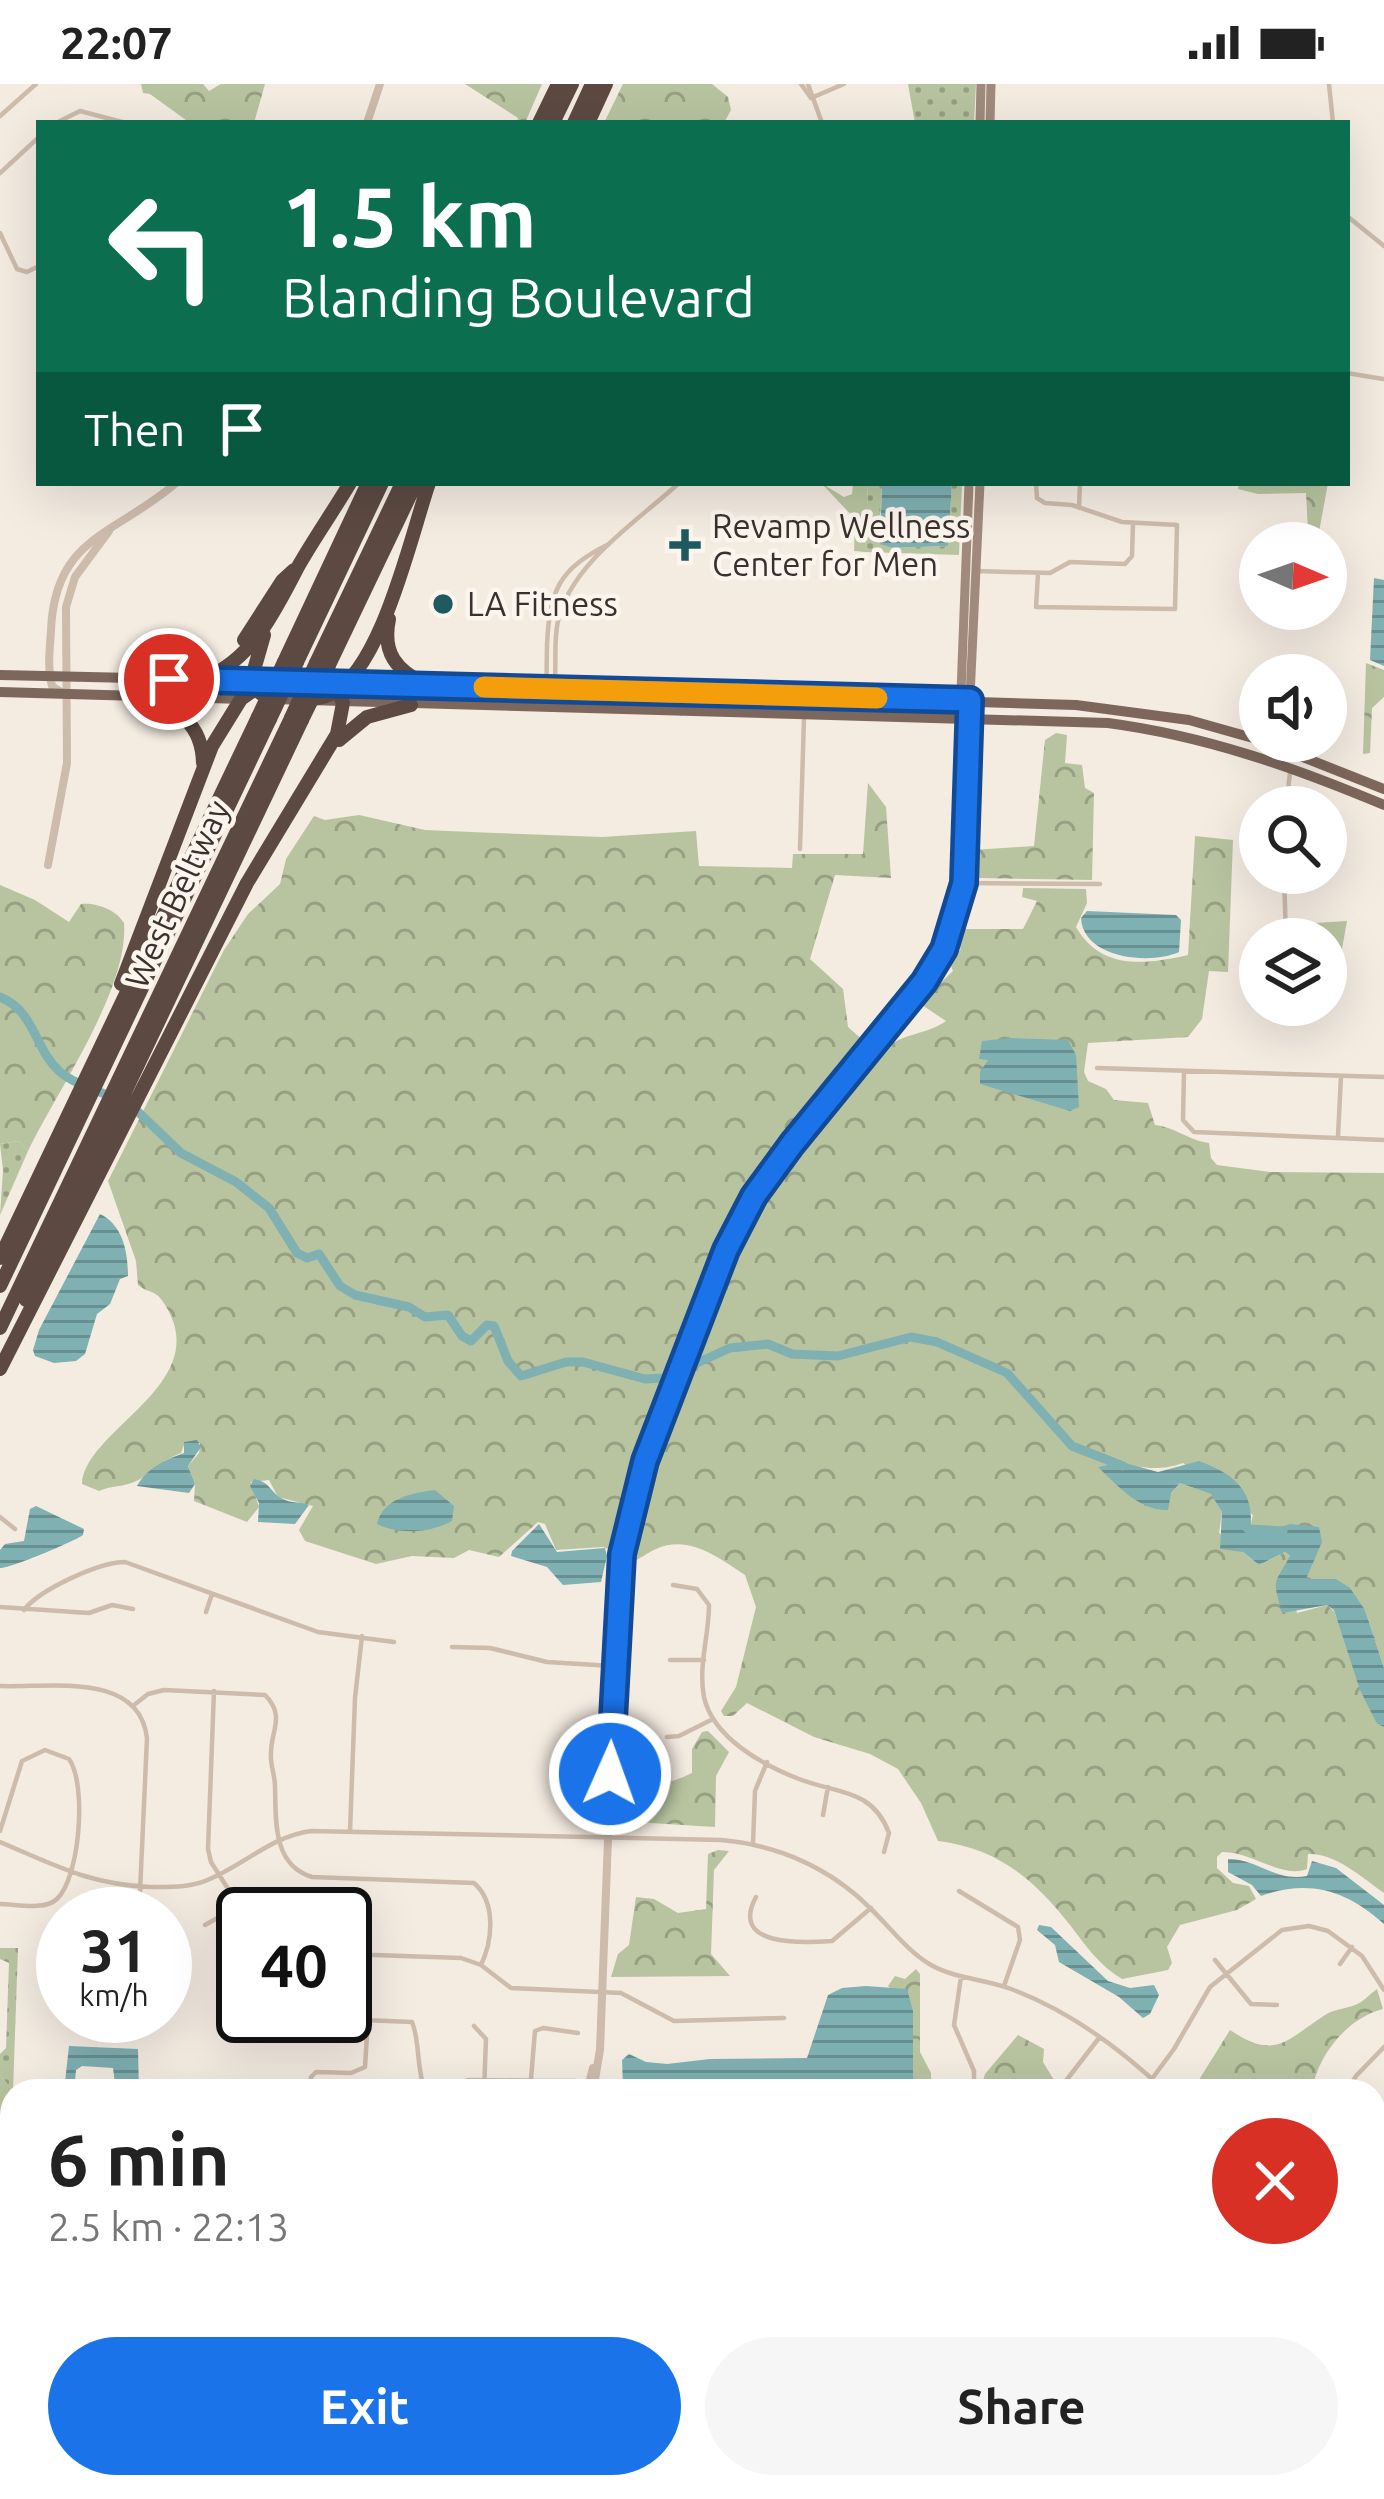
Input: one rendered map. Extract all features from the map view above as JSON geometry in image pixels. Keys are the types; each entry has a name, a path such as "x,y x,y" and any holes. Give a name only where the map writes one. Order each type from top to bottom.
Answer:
{"highway":[{"path":"540,120 558,84"},
{"path":"554,120 572,84"},
{"path":"575,120 592,84"},
{"path":"589,120 606,84"},
{"path":"203,679 235,662 270,619 348,486"},
{"path":"291,662 367,486"},
{"name":"West Beltway","path":"0,1286 81,1099 380,486"},
{"name":"West Beltway","path":"0,1328 121,1089 323,664 401,486"},
{"path":"323,664 414,486"},
{"path":"426,685 402,671 388,651 388,623 428,486"},
{"path":"169,679 210,668 231,656 282,581 298,567"},
{"path":"0,1369 248,883 327,752 340,725 338,690 373,640 396,590"},
{"path":"93,1075 203,767 242,699 261,687 270,619"},
{"path":"301,700 338,690"},
{"path":"145,696 190,722 200,740 203,767"},
{"path":"327,752 368,717 411,705"},
{"path":"0,1258 81,1099"},
{"path":"0,1356 109,1114"}],"main road":[{"path":"980,120 981,84"},
{"path":"990,120 991,84"},
{"path":"964,718 969,486"},
{"path":"970,571 980,486"},
{"path":"0,675 203,679 338,690 426,685 965,700 1108,708 1189,720 1239,734"},
{"path":"261,687 301,700"},
{"path":"338,690 411,705 1108,723 1239,749"},
{"path":"0,692 242,699"},
{"path":"608,708 671,702 683,693"},
{"path":"681,710 690,702 725,702 743,694"},
{"path":"1108,708 1108,723"},
{"path":"1276,762 1380,804 1383,788 1316,762"}],"street":[{"path":"0,116 36,84"},
{"path":"368,120 380,84"},
{"path":"804,84 821,120"},
{"path":"811,98 844,84"},
{"path":"1329,84 1333,120"},
{"path":"62,120 80,111 114,120"},
{"path":"0,173 36,140"},
{"path":"1350,218 1381,238 1384,246"},
{"path":"0,232 20,272 36,267"},
{"path":"1350,374 1383,379"},
{"path":"64,694 52,686 50,676 53,605 62,578 88,541 110,531 172,486"},
{"path":"551,688 556,632 565,598 614,542 676,486"},
{"path":"1036,486 1036,494 1045,503 1133,523 1177,525 1174,612 1036,607 1038,573"},
{"path":"1079,486 1079,508"},
{"path":"970,571 1050,573 1070,562 1128,563 1133,523"},
{"path":"47,865 66,777 66,608 75,577 110,531"},
{"path":"551,708 549,609 557,586 574,565 614,542"},
{"path":"53,605 66,608"},
{"path":"800,849 801,735 806,713"},
{"path":"592,2079 601,1989 617,1601 628,1517 726,1250 754,1196 924,982 944,949 964,883 964,718"},
{"path":"953,924 964,718"},
{"path":"1288,786 1290,767"},
{"path":"964,883 1100,884"},
{"path":"1097,1068 1384,1077"},
{"path":"1184,1071 1183,1120 1186,1128 1197,1133 1384,1140"},
{"path":"1338,1138 1341,1076"},
{"path":"0,1517 15,1529"},
{"path":"25,1610 45,1589 116,1562 318,1632 394,1642"},
{"path":"673,1585 697,1588 707,1599 710,1611 702,1685 712,1719 729,1738 795,1778 858,1794 874,1807 889,1833 884,1852"},
{"path":"206,1612 212,1594"},
{"path":"0,1607 89,1613 119,1605 133,1609"},
{"path":"350,1832 362,1636"},
{"path":"452,1647 490,1648 531,1660 614,1666"},
{"path":"670,1660 704,1660"},
{"path":"0,1686 102,1689 134,1705 147,1738 140,1886"},
{"path":"134,1705 157,1691 260,1692 271,1699 278,1719 271,1755 277,1840 295,1869 306,1876 474,1883 486,1894 490,1908 488,1944 481,1965"},
{"path":"214,1691 208,1850 227,1887"},
{"path":"667,1737 712,1719"},
{"path":"0,1831 22,1761 37,1751 53,1751 69,1759 79,1782 76,1854 62,1893 51,1904 0,1904"},
{"path":"753,1844 755,1791 767,1762"},
{"path":"823,1815 828,1787"},
{"path":"0,1842 69,1874 98,1883 140,1886 184,1886 219,1875 277,1840 311,1831 753,1844 819,1868 871,1908 920,1958 961,1977 1004,1986 1066,2015 1151,2079"},
{"path":"958,1891 1018,1928 1020,1940 1004,1986"},
{"path":"756,1897 750,1907 751,1924 771,1940 832,1941 871,1908"},
{"path":"205,1925 216,1919"},
{"path":"1153,2079 1203,1996 1224,1972 1274,1935 1298,1926 1328,1931 1371,1966 1384,1990"},
{"path":"1340,1964 1352,1947"},
{"path":"372,1955 461,1958 481,1965 511,1988 601,1989 674,2021 784,2018"},
{"path":"1215,1960 1252,2004 1277,2005"},
{"path":"961,1977 954,2025 974,2079"},
{"path":"372,2019 408,2020 415,2025 422,2079"},
{"path":"474,2026 486,2039 484,2079"},
{"path":"530,2079 536,2031 556,2028 578,2033"},
{"path":"1067,2079 1099,2038"},
{"path":"311,2079 316,2072 352,2072 365,2067 366,2043"},
{"path":"1354,2079 1384,2047"},
{"path":"820,2499 840,2499"}],"green space":[{"path":"141,84 203,84 209,91 221,84 265,84 255,120 186,120 143,93"},
{"path":"465,84 542,84 526,120"},
{"path":"623,84 712,84 728,97 731,110 726,120 605,120"},
{"path":"908,84 976,84 974,120 914,120"},
{"path":"824,486 844,497 852,494 853,486 868,486 865,552 854,551 855,519"},
{"path":"868,486 882,486 879,541 893,548 948,546 952,486 962,486 959,555 865,552"},
{"path":"1238,486 1327,486 1321,522 1307,522 1306,493 1258,494"},
{"path":"1366,663 1384,670 1384,697 1372,708 1370,753 1363,754"},
{"path":"1056,733 1067,735 1065,763 1082,765 1085,788 1094,793 1092,880 977,878 971,874 973,850 1034,846 1045,740"},
{"path":"868,783 886,807 891,878 835,875 810,959 843,989 848,1027 866,1043 763,1172 732,1225 639,1457 614,1551 603,1547 556,1550 545,1524 538,1522 499,1557 469,1550 454,1558 412,1556 376,1564 305,1541 299,1530 313,1506 278,1497 269,1480 251,1482 259,1507 247,1522 194,1501 195,1484 188,1466 199,1453 200,1443 184,1445 181,1453 135,1482 99,1491 82,1484 88,1463 145,1402 175,1355 175,1328 161,1299 138,1285 136,1261 108,1181 224,950 248,914 280,884 286,859 314,816 325,820 359,815 425,830 495,833 602,837 696,831 699,866 792,868 793,854 863,854"},
{"path":"1195,836 1233,840 1228,972 1209,971 1202,1019 1188,1037 1088,1043 1084,1072 1088,1081 1106,1089 1114,1100 1148,1103 1155,1125 1209,1143 1217,1165 1270,1172 1384,1173 1384,1668 1365,1610 1336,1579 1305,1579 1312,1561 1249,1531 1253,1515 1183,1463 1159,1468 1099,1467 1171,1493 1180,1483 1212,1494 1222,1512 1219,1533 1259,1565 1285,1552 1291,1557 1285,1565 1297,1613 1327,1605 1334,1611 1377,1724 1384,1727 1384,1893 1328,1857 1308,1854 1307,1869 1297,1871 1222,1852 1217,1868 1233,1883 1249,1886 1256,1899 1237,1910 1180,1925 1167,1947 1172,1963 1168,1970 1122,1979 1093,1955 1056,1908 1013,1868 978,1851 938,1841 898,1769 870,1754 814,1737 747,1703 733,1716 724,1716 721,1711 736,1687 756,1607 745,1575 703,1550 680,1544 656,1549 632,1562 652,1470 746,1228 787,1165 888,1046 946,1021 919,1003 953,971 949,961 961,949 953,941 955,929 1023,929 1037,901 1022,897 1023,888 1086,889 1087,903 1076,927 1098,951 1140,962 1188,955"},
{"path":"0,885 69,922 81,904 87,904 111,911 124,923 123,949 104,1008 28,1151 19,1141 0,1144"},
{"path":"19,1141 28,1151 0,1215 0,1144"},
{"path":"708,1731 729,1752 716,1776 715,1827 618,1821 621,1780 657,1784 692,1773 692,1749 702,1732"},
{"path":"729,1851 714,1870 711,1954 730,1976 611,1977 618,1954 629,1945 636,1897 654,1899 678,1913 706,1909 708,1854"},
{"path":"0,1948 18,1948 13,2079 0,2075 0,2054 6,2048 9,1963 0,1959"},
{"path":"916,1969 920,1974 920,2052 931,2079 913,2079 913,2011 888,1986 895,1976 905,1979"},
{"path":"1377,1989 1383,2009 1357,2021 1336,2040 1315,2079 1199,2079 1230,2030 1259,2044 1280,2044 1329,2013 1357,2004"},
{"path":"1018,2035 1044,2049 1043,2062 1053,2079 984,2079"}],"water":[{"path":"882,486 952,486 948,546 893,548 880,544"},
{"path":"1374,578 1384,580 1384,666 1370,660"},
{"path":"1087,911 1176,915 1181,920 1179,952 1136,958 1106,950 1085,932 1081,918"},
{"path":"1068,1040 1076,1055 1079,1107 1070,1111 980,1084 980,1072 988,1060 979,1059 982,1041"},
{"path":"100,1214 123,1240 128,1276 120,1279 110,1304 97,1314 85,1354 76,1361 54,1363 35,1356 39,1330"},
{"path":"197,1440 201,1447 188,1466 195,1484 189,1493 137,1486 151,1469 184,1453 184,1442"},
{"path":"1199,1461 1240,1486 1249,1505 1250,1531 1260,1534 1290,1524 1319,1527 1322,1542 1306,1579 1336,1579 1350,1588 1365,1610 1384,1668 1384,1727 1377,1724 1360,1690 1334,1610 1327,1605 1282,1613 1276,1582 1290,1556 1285,1552 1259,1565 1243,1552 1220,1549 1222,1512 1211,1494 1180,1483 1171,1493 1168,1510 1157,1509 1129,1496 1098,1467 1122,1462 1158,1472"},
{"path":"254,1479 283,1499 309,1505 295,1524 258,1522 259,1503 250,1486"},
{"path":"435,1490 454,1506 452,1521 415,1531 377,1524 392,1503"},
{"path":"36,1506 84,1529 83,1535 0,1568 0,1550 5,1544 24,1541 30,1509"},
{"path":"539,1524 557,1552 605,1548 601,1582 563,1585 547,1567 511,1556"},
{"path":"1228,1859 1295,1877 1307,1876 1312,1861 1336,1868 1384,1905 1384,1924 1356,1903 1326,1891 1295,1888 1261,1896 1252,1885 1228,1872"},
{"path":"1039,1925 1051,1927 1108,1981 1130,1988 1154,1985 1159,1995 1150,2014 1143,2018 1119,1997 1059,1962 1055,1945 1037,1930"},
{"path":"842,1988 907,1989 913,2011 913,2079 623,2079 622,2060 629,2054 667,2064 807,2058 828,1995"},
{"path":"69,2046 138,2049 139,2079 114,2079 113,2068 82,2066 75,2079 65,2079"}],"waterway":[{"path":"0,997 20,1011 59,1071 112,1097"},
{"path":"132,1106 181,1153 236,1182 269,1208 297,1253 307,1258 319,1254 340,1286 355,1295 409,1307 425,1317 448,1315 471,1341 487,1325 494,1326 508,1361 521,1376 566,1362 583,1362 645,1379 664,1378 730,1348 768,1344 792,1354 838,1356 911,1337 937,1342 1007,1373 1072,1446 1123,1466"},
{"path":"1243,1523 1248,1529 1283,1531"}],"slow traffic":[{"path":"484,687 877,698"}],"place":[{"name":"Revamp Wellness Center for Men","path":"685,545"},
{"name":"LA Fitness","path":"443,604"}],"route":[{"path":"169,679 970,700 964,883 944,949 924,982 754,1196 726,1250 645,1461 622,1554 610,1774"}]}
